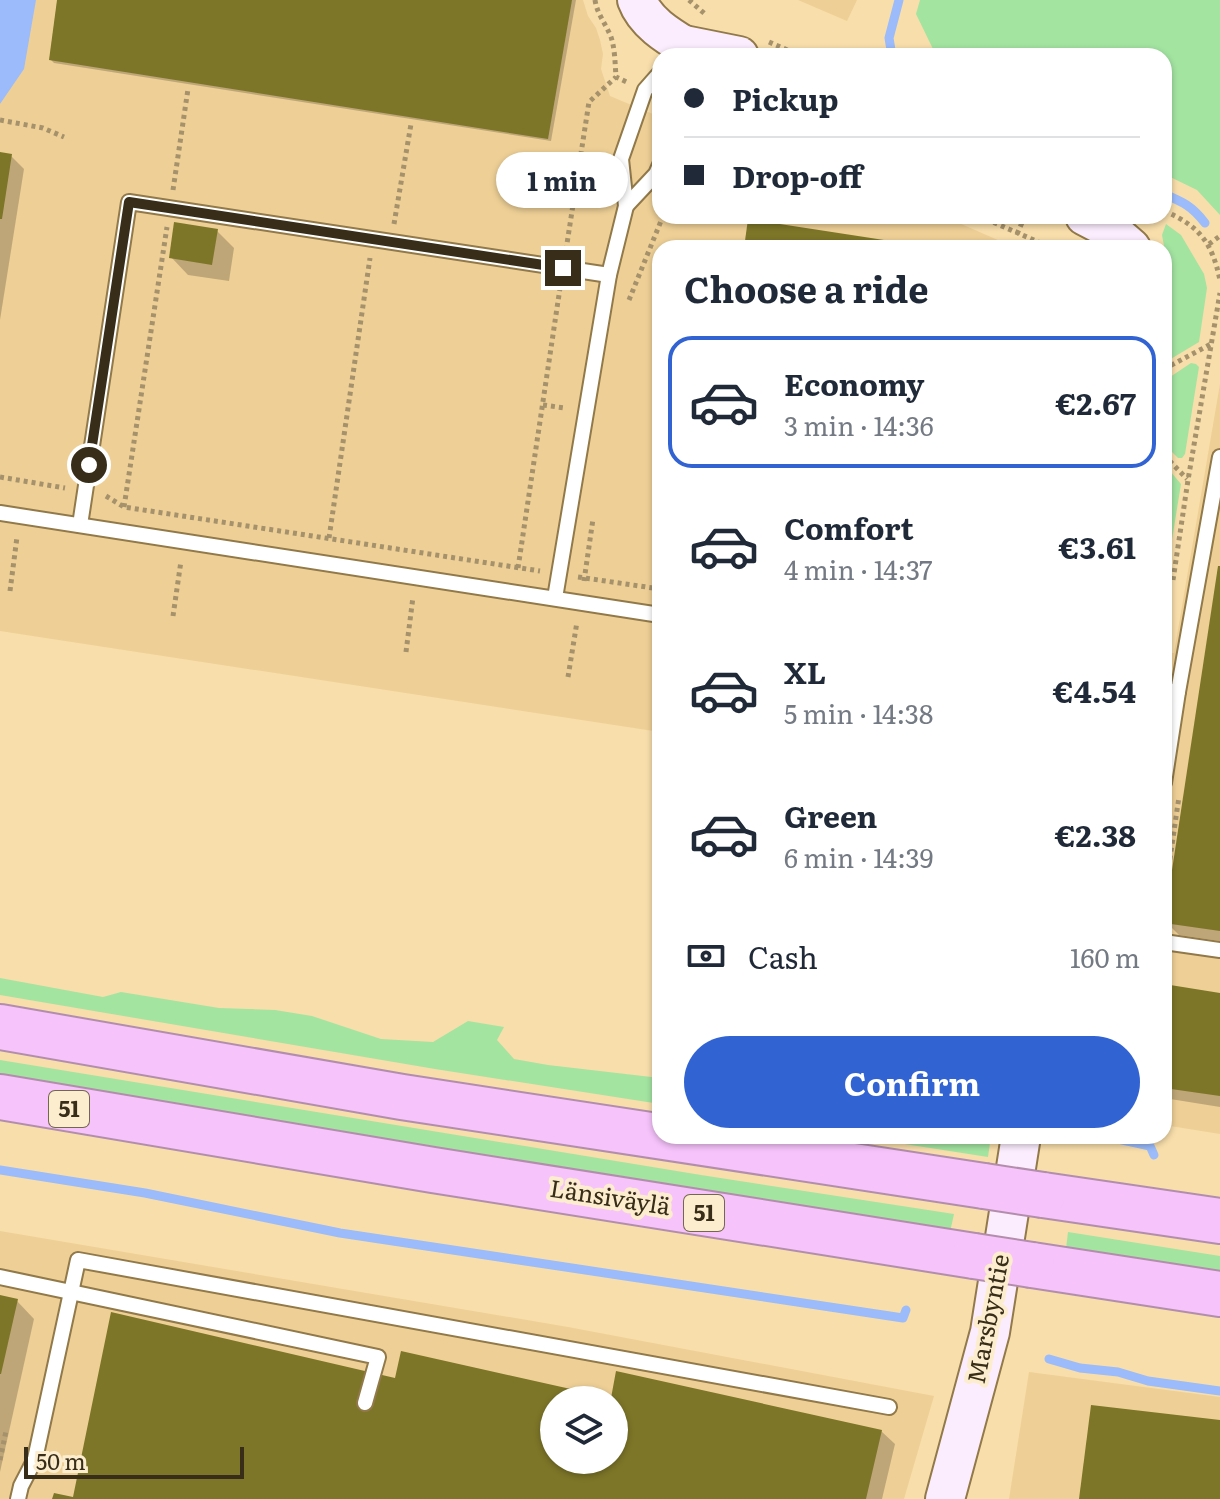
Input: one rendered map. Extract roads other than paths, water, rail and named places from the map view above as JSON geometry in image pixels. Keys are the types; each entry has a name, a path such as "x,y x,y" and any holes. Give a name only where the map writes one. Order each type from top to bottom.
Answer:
{"highway":[{"path":"0,1027 402,1097 652,1135"},
{"name":"Länsiväylä","path":"0,1097 464,1175 1220,1294"},
{"path":"0,1121 137,1121"},
{"path":"709,1144 1220,1221"}],"main road":[{"path":"637,0 641,10 680,48"},
{"path":"1100,224 1122,240"},
{"name":"Marsbyntie","path":"945,1499 990,1332 1020,1144"}],"lane":[{"path":"555,598 609,275 626,206 621,159 645,90 652,82"},
{"path":"626,206 652,178"},
{"path":"80,525 129,202 609,275"},
{"path":"1172,686 1220,457"},
{"path":"0,513 652,614"},
{"path":"1172,943 1220,950"},
{"path":"18,1499 35,1459 78,1260 889,1407"},
{"path":"0,1277 378,1357 365,1403"}],"water":[{"path":"0,0 36,0 24,69 0,104"}],"waterway":[{"path":"891,48 889,38 899,0"},
{"path":"1172,198 1187,205 1205,223"},
{"path":"1141,1144 1150,1146 1154,1155"},
{"path":"0,1170 145,1193 340,1233 903,1318 906,1310"},
{"path":"1049,1359 1148,1381 1220,1391"}]}
